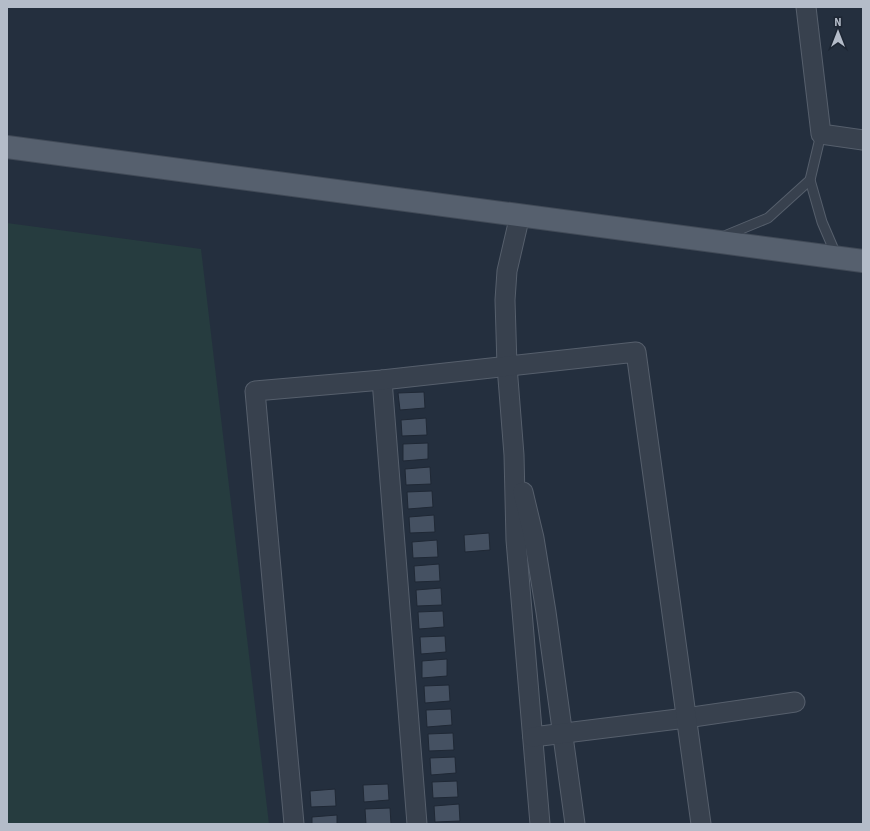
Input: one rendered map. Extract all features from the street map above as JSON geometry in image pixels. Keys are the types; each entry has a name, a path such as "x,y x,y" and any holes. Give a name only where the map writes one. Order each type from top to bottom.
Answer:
{"main road":[{"path":"7,147 863,261"}],"street":[{"path":"806,7 821,134 863,140"},
{"path":"520,215 507,271 505,300 507,366 514,455 516,540 540,824"},
{"path":"294,824 255,391 382,380 636,352 701,824"},
{"path":"382,380 418,824"},
{"path":"514,455 534,538 564,733 575,824"},
{"path":"533,737 686,718 795,702"}],"lane":[{"path":"821,134 810,180 822,222 838,258"},
{"path":"712,240 768,218 810,180"}],"green space":[{"path":"7,223 201,249 269,824 7,824"}],"building":[{"path":"424,392 425,408 400,410 398,393"},
{"path":"426,418 427,435 402,436 401,420"},
{"path":"428,443 428,459 403,461 403,444"},
{"path":"430,467 431,484 406,485 405,469"},
{"path":"432,491 433,507 408,509 407,492"},
{"path":"434,515 435,532 410,533 409,517"},
{"path":"489,533 490,550 465,552 464,535"},
{"path":"437,540 438,557 413,558 412,542"},
{"path":"439,564 440,581 415,582 414,566"},
{"path":"441,588 442,605 417,606 416,590"},
{"path":"443,611 444,627 419,629 418,612"},
{"path":"445,636 446,652 421,654 420,637"},
{"path":"447,659 447,676 422,678 422,661"},
{"path":"449,685 450,701 425,703 424,686"},
{"path":"451,709 452,725 427,727 426,710"},
{"path":"453,733 454,750 429,751 428,734"},
{"path":"455,757 456,773 431,775 430,758"},
{"path":"457,781 458,797 433,798 432,782"},
{"path":"388,784 389,800 364,802 363,785"},
{"path":"335,789 336,806 311,807 310,791"},
{"path":"459,804 460,821 435,822 434,806"},
{"path":"390,808 391,824 366,824 365,809"},
{"path":"337,815 337,824 312,824 312,817"}]}
